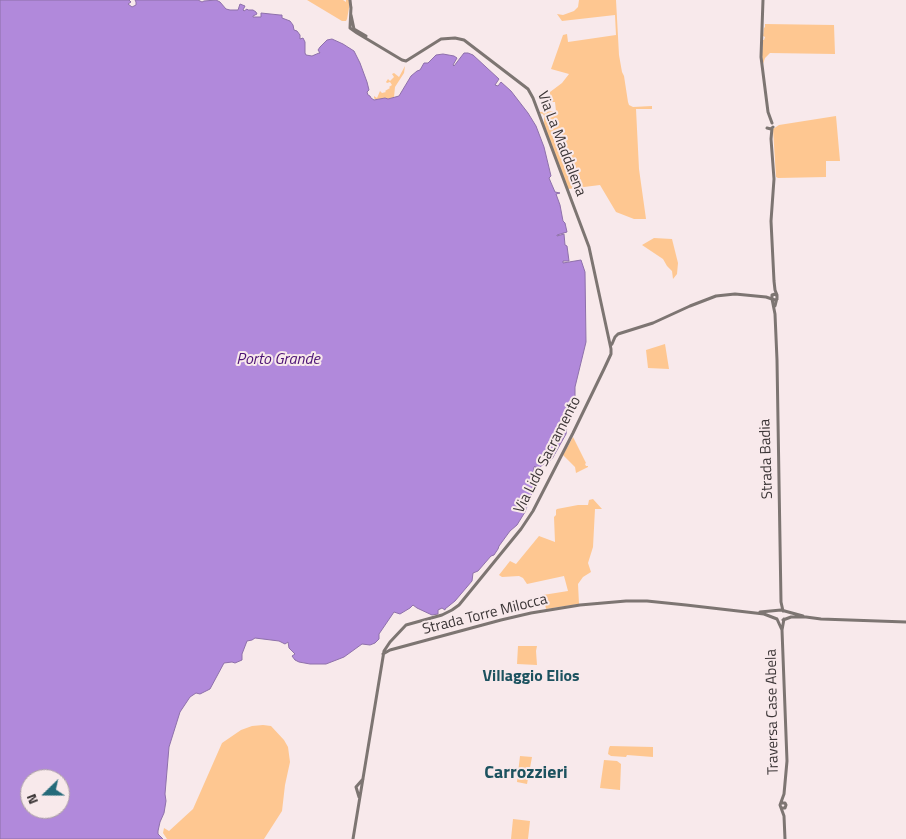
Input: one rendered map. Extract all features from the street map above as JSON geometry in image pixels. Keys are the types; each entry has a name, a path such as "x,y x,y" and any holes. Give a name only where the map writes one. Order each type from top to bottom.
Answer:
{"street":[{"name":"Via La Maddalena","path":"350,0 352,28 357,33 402,60 408,59 441,39 452,37 460,39 528,89 589,247 611,345"},
{"name":"Strada Badia","path":"763,0 760,54 770,126 774,179 771,221 775,314 781,602"},
{"path":"611,345 618,334 654,323 716,296 731,294 774,297"},
{"name":"Via Lido Sacramento","path":"388,649 390,642 403,626 442,615 458,605 521,529 533,511 611,354 611,345"},
{"name":"Strada Torre Milocca","path":"388,649 400,648 531,613 617,601 654,602 755,613"},
{"path":"781,602 776,615 782,630"},
{"path":"781,602 785,615 782,630"},
{"path":"755,613 783,611 821,619 906,622"},
{"path":"755,613 769,615 781,620 791,617 806,617"},
{"name":"Traversa Case Abela","path":"782,630 786,752 784,794 786,839"},
{"path":"390,642 391,645 400,648"},
{"path":"354,839 360,799 359,788 363,779 383,654 388,649 395,647"}],"shaded area":[{"path":"307,0 343,0 346,2 346,0 349,0 346,21 342,21"},
{"path":"579,0 616,0 619,55 629,105 633,107 652,106 652,109 636,109 639,169 646,219 634,219 616,212 600,185 568,189 544,127 544,116 539,113 556,111 555,102 550,102 550,92 562,83 569,74 551,69 563,35 567,34 568,42 616,35 615,15 562,21 557,14 563,15 574,11 578,7"},
{"path":"765,24 834,25 835,54 770,53 765,58 763,64"},
{"path":"405,66 404,73 395,87 394,97 376,100 374,96 377,98 380,91 382,93 386,92 392,85 390,82 386,82 394,77 392,74 394,73 399,77"},
{"path":"836,116 840,161 826,161 826,177 776,177 773,129 779,125"},
{"path":"654,238 672,239 678,263 677,274 673,279 672,271 663,259 642,245"},
{"path":"665,344 669,369 648,368 646,350"},
{"path":"573,437 586,466 588,466 576,473 575,467 563,455"},
{"path":"593,499 602,509 595,509 593,547 588,563 591,572 583,577 578,584 579,604 546,609 543,595 568,591 564,576 527,584 519,576 502,577 499,575 510,561 516,564 539,536 555,542 554,517 557,509 588,505 589,500"},
{"path":"518,646 537,646 537,665 517,664"},
{"path":"263,725 271,726 284,740 288,747 290,762 282,811 264,839 167,839 163,833 164,828 169,831 193,809 222,743 241,730"},
{"path":"610,746 653,747 653,757 611,756 608,754"},
{"path":"520,756 532,757 527,784 517,782"},
{"path":"604,760 617,761 621,764 620,790 600,788"},
{"path":"513,819 530,821 528,839 511,839"}],"water":[{"name":"Porto Grande","path":"0,0 129,0 131,2 128,4 132,7 136,5 135,0 198,0 202,2 216,0 226,9 230,10 238,10 240,4 245,6 244,11 247,9 256,12 257,14 253,17 261,17 261,13 282,15 282,18 290,21 293,25 294,30 300,35 300,39 303,38 306,55 312,56 320,53 318,50 320,47 327,40 332,39 354,51 367,82 368,95 374,100 399,96 411,76 420,70 424,63 428,63 436,55 454,56 457,58 454,66 464,53 473,55 499,79 495,85 498,86 501,82 511,91 536,126 544,147 551,176 549,178 555,192 560,193 556,194 567,232 557,236 564,234 569,261 563,261 563,263 581,260 585,272 586,342 575,387 575,400 566,412 566,417 568,418 566,434 552,459 538,470 534,467 531,479 533,487 531,496 525,512 517,525 510,531 494,555 478,571 473,573 472,581 445,610 442,608 438,610 438,614 432,615 413,605 400,614 394,612 375,643 370,645 362,644 344,657 326,664 310,664 295,660 292,656 295,654 289,648 288,642 285,644 279,641 255,638 247,641 242,654 242,660 235,663 224,663 210,689 190,697 180,712 169,747 166,801 158,831 158,834 163,839 0,839"}],"district":[{"name":"Villaggio Elios","path":"531,677"},
{"name":"Carrozzieri","path":"526,774"}]}
